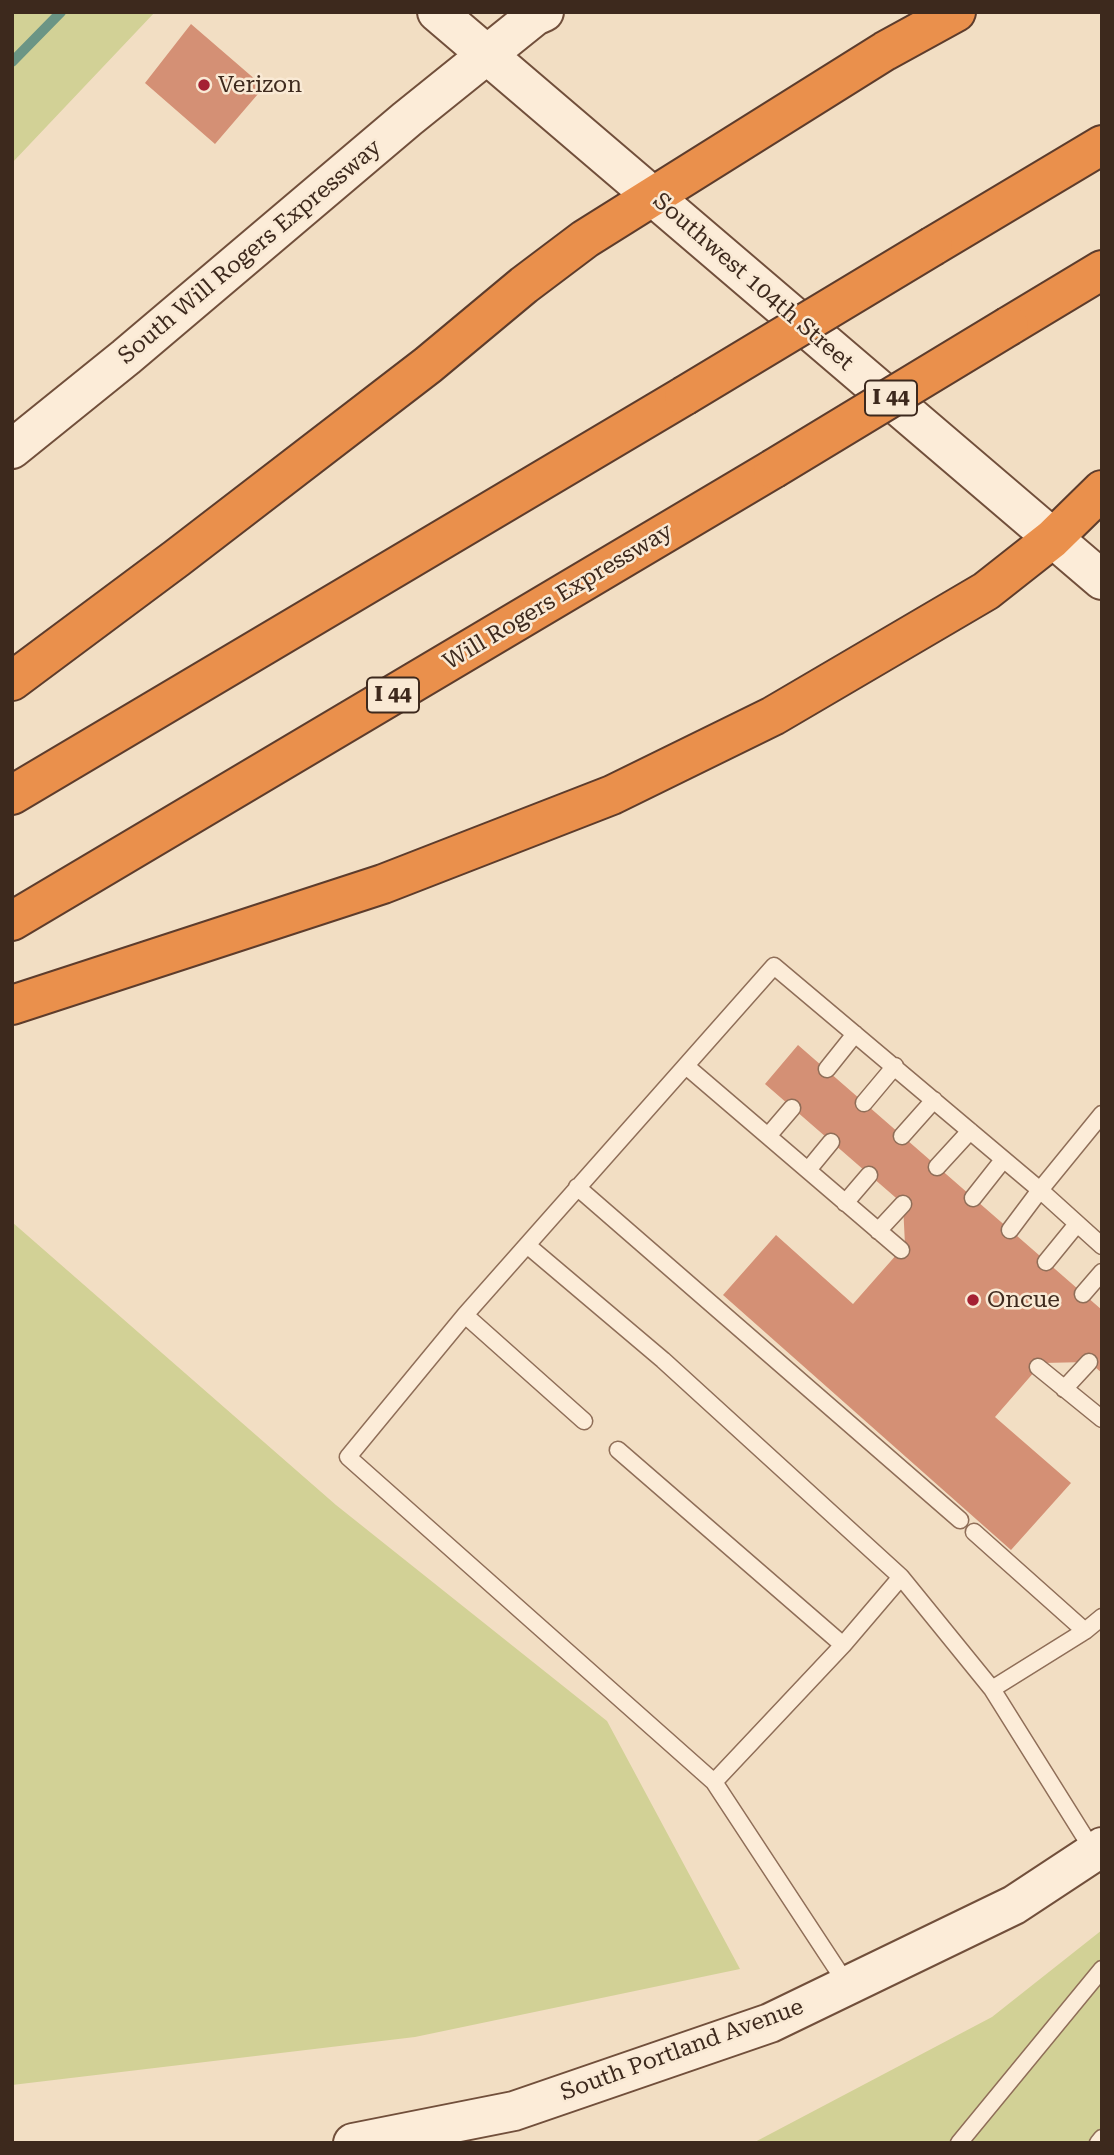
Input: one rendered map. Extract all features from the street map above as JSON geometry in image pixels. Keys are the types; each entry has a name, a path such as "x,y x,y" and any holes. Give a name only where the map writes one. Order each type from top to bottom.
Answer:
{"highway":[{"path":"12,681 384,399 585,239 885,51 956,12"},
{"path":"12,795 1102,145"},
{"name":"Will Rogers Expressway","path":"12,921 773,470 1102,270"},
{"path":"12,1005 383,884 612,795 773,716 986,591 1052,539 1102,490"}],"main road":[{"name":"Southwest 104th Street","path":"436,12 1102,580"},
{"name":"South Will Rogers Expressway","path":"12,449 126,357 407,119 534,16 544,12"},
{"name":"South Portland Avenue","path":"353,2143 514,2111 770,2023 1013,1905 1098,1849"}],"lane":[{"path":"848,1986 714,1782 348,1457 577,1187 774,966 895,1066 1102,1246"},
{"path":"827,1069 855,1034"},
{"path":"686,1066 901,1250"},
{"path":"864,1103 895,1066"},
{"path":"902,1136 933,1100"},
{"path":"768,1136 792,1108"},
{"path":"1010,1230 1102,1114"},
{"path":"937,1167 970,1131"},
{"path":"808,1170 831,1142"},
{"path":"973,1198 1003,1160"},
{"path":"845,1203 869,1175"},
{"path":"577,1187 960,1520"},
{"path":"878,1231 903,1204"},
{"path":"1046,1262 1077,1224"},
{"path":"527,1245 663,1360 901,1577 992,1689 1098,1849"},
{"path":"1083,1294 1102,1272"},
{"path":"466,1315 584,1421"},
{"path":"1064,1389 1089,1362"},
{"path":"1038,1367 1102,1419"},
{"path":"618,1450 843,1645"},
{"path":"974,1532 1086,1632"},
{"path":"714,1782 843,1645 901,1577"},
{"path":"992,1689 1086,1632 1102,1617"},
{"path":"959,2143 1102,1969"},
{"path":"1098,2143 1102,2138"}],"shaded area":[{"path":"12,12 155,12 12,163"},
{"path":"12,1222 336,1505 607,1721 740,1969 415,2037 12,2085"},
{"path":"1102,1930 1102,2143 753,2143 992,2017"}],"building":[{"name":"Verizon","path":"191,24 264,87 215,144 145,83"},
{"name":"Oncue","path":"798,1045 1102,1310 1102,1373 1089,1362 1042,1363 995,1417 1071,1483 1011,1550 723,1295 776,1235 853,1304 905,1245 903,1204 765,1084"}],"waterway":[{"path":"12,62 61,12"}],"place":[{"name":"Verizon","path":"204,85"},
{"name":"Oncue","path":"973,1300"}]}
